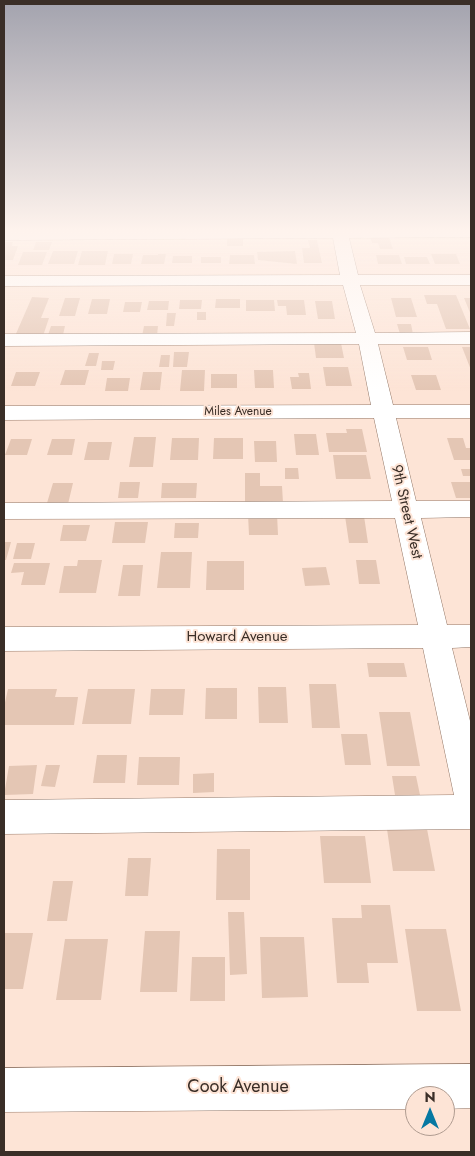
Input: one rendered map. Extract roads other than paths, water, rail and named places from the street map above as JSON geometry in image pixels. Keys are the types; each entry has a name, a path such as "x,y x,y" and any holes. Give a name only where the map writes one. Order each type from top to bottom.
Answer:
{"street":[{"name":"9th Street West","path":"351,283 367,338 471,795"},
{"path":"4,340 471,338"},
{"name":"Miles Avenue","path":"4,413 471,411"},
{"path":"4,511 471,509"},
{"name":"Howard Avenue","path":"4,638 471,636"},
{"path":"4,817 471,812"},
{"name":"Cook Avenue","path":"4,1090 471,1086"}]}
